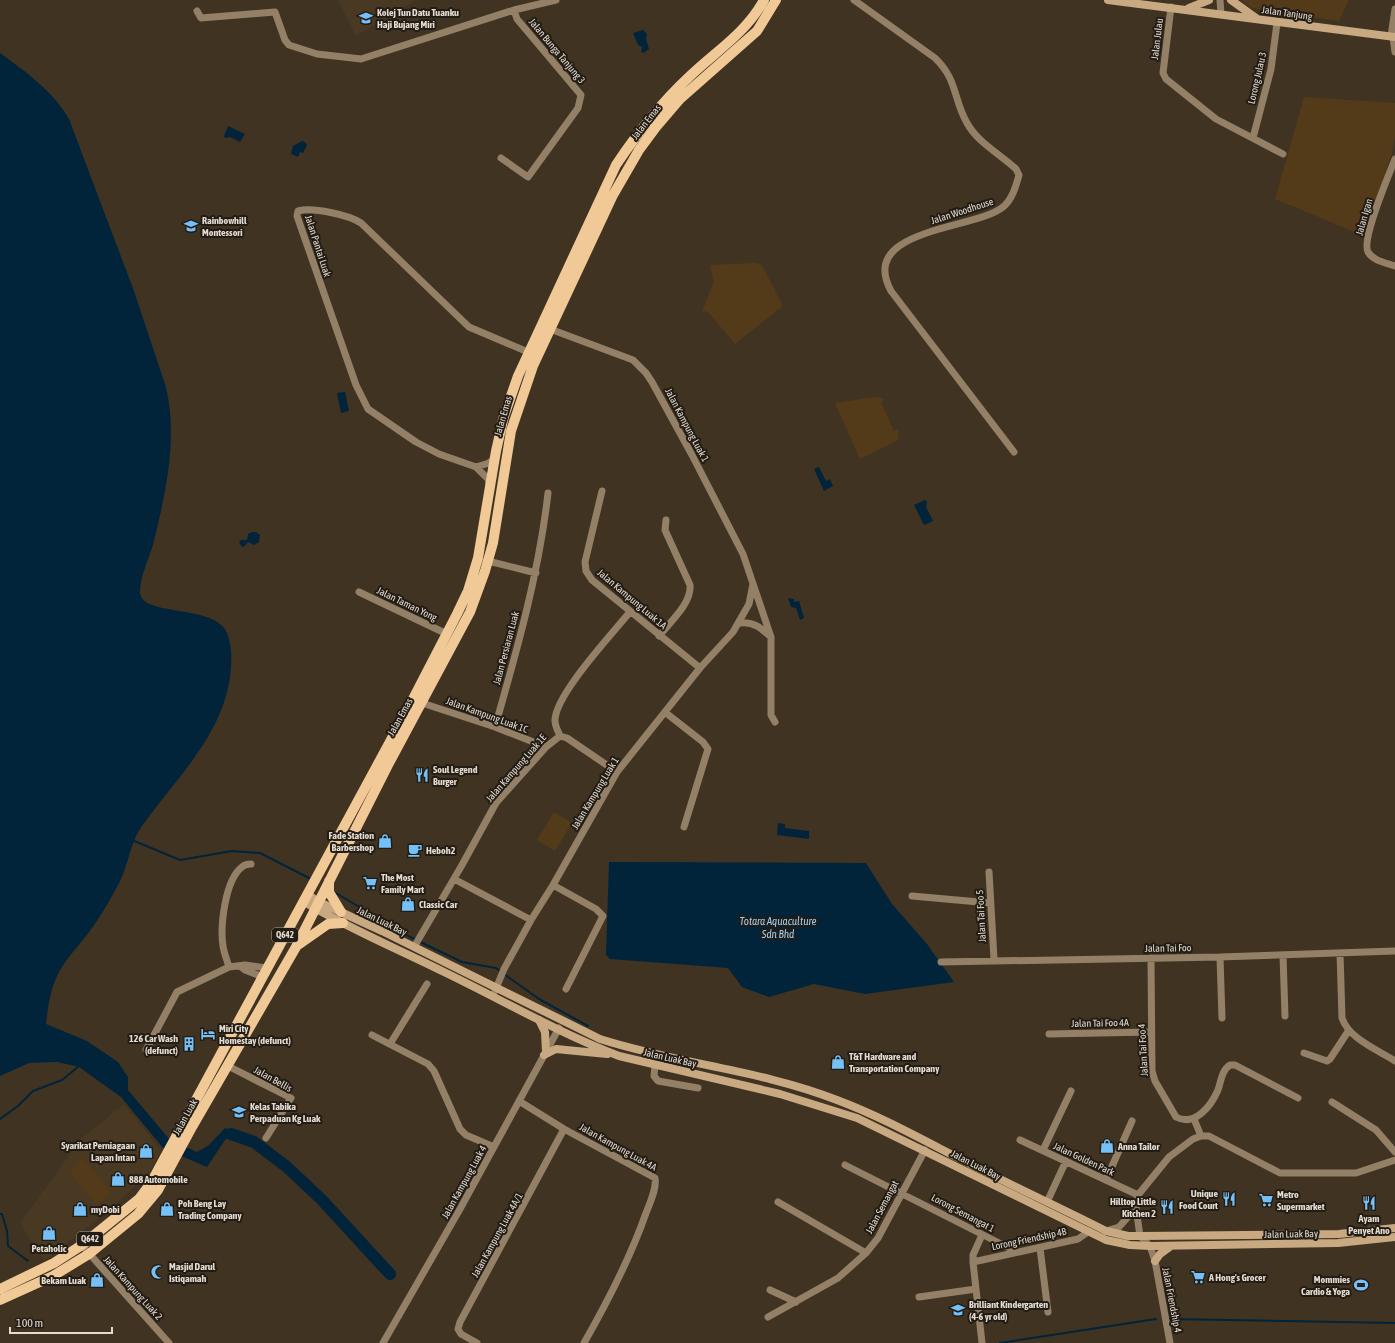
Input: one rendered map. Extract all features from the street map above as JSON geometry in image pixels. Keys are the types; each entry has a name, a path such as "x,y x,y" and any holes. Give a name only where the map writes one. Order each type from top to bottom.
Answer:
{"main road":[{"name":"Jalan Emas","path":"314,880 447,634 468,591 478,558 495,458 510,399 528,352 616,165 634,138 668,98 743,30 764,0"},
{"name":"Jalan Emas","path":"328,887 388,765 470,612 488,561 511,431 523,390 610,202 639,150 656,127 680,99 757,31 776,0"},
{"name":"Jalan Luak","path":"0,1300 54,1276 89,1254 146,1206 158,1190 165,1168 314,880"},
{"name":"Jalan Luak","path":"188,1124 228,1066 296,947 317,905 328,887"},
{"path":"328,887 341,912"},
{"path":"296,947 328,924 343,923"},
{"name":"Jalan Luak","path":"0,1289 54,1263 82,1245 139,1199 165,1168"}],"street":[{"path":"197,11 201,18 275,12 285,40 289,45 317,54 361,59 514,10 532,2 556,0"},
{"name":"Jalan Woodhouse","path":"854,0 936,58 949,74 967,124 981,141 1016,169 1019,175 1011,197 1003,207 985,216 932,231 911,239 895,249 888,258 885,270 886,281 895,296 1014,452"},
{"name":"Jalan Tanjung","path":"1108,0 1171,7 1277,23 1393,36"},
{"path":"1184,9 1198,6 1209,0"},
{"path":"1220,0 1221,14"},
{"path":"1231,0 1259,20"},
{"name":"Jalan Julau","path":"1171,7 1163,73 1171,85 1216,119 1253,138"},
{"path":"1395,9 1393,36 1395,52"},
{"name":"Jalan Bunga Tanjung 3","path":"502,158 526,179 578,108 581,98 580,94 517,19 514,10"},
{"name":"Lorong Julau 3","path":"1253,138 1272,68 1277,23"},
{"path":"1253,138 1283,154"},
{"name":"Jalan Igan","path":"1395,159 1379,200 1367,239 1367,248 1372,256 1395,266"},
{"name":"Jalan Pantai Luak","path":"476,467 439,454 416,442 368,409 356,385 296,216 298,211 310,210 353,218 361,223 469,327 528,352"},
{"name":"Jalan Kampung Luak 1","path":"550,329 633,360 646,373 692,455 743,554 771,637 771,715 775,722"},
{"path":"490,486 488,480 476,467 489,463 495,458"},
{"name":"Jalan Kampung Luak 1A","path":"602,491 598,505 596,523 585,562 586,571 592,580 629,612 700,668"},
{"name":"Jalan Persiaran Luak","path":"495,727 520,640 536,573 543,539 548,493"},
{"path":"659,636 688,600 691,592 690,585 665,530 666,520"},
{"path":"488,561 536,573"},
{"name":"Jalan Kampung Luak 1","path":"494,996 504,969 617,772 666,713 700,668 740,623 749,604 754,584"},
{"name":"Jalan Taman Yong","path":"359,592 447,634"},
{"path":"617,772 566,738 560,736 554,722 557,709 568,690 629,612"},
{"path":"740,623 748,622 755,625 771,637"},
{"name":"Jalan Kampung Luak 1C","path":"422,703 495,727 546,747"},
{"path":"666,713 703,742 708,749 684,827"},
{"name":"Jalan Kampung Luak 1E","path":"414,948 496,803 546,747 560,736"},
{"path":"229,966 223,948 222,937 226,896 228,887 242,867 251,864"},
{"name":"Jalan Tai Foo 5","path":"989,872 994,960"},
{"path":"454,879 531,920"},
{"path":"553,885 596,908 603,916 566,988"},
{"path":"912,896 990,903"},
{"name":"Jalan Luak Bay","path":"305,897 343,923 494,996 540,1020 619,1056 780,1094 857,1118 1106,1240 1130,1245 1150,1246 1338,1243 1373,1241 1395,1237"},
{"name":"Jalan Luak Bay","path":"317,905 341,912 414,948 498,983 556,1018 600,1039 635,1050 786,1084 836,1099 908,1132 1106,1231 1128,1236 1161,1236 1339,1234 1395,1228"},
{"name":"Jalan Tai Foo","path":"941,962 1220,957 1395,951"},
{"path":"1340,953 1342,1018 1349,1030 1395,1061"},
{"path":"1283,955 1285,1016"},
{"path":"1220,957 1222,1018"},
{"name":"Jalan Tai Foo 4","path":"1151,958 1152,1071 1155,1081 1176,1117 1182,1120 1194,1119"},
{"path":"146,1050 177,992 229,966 241,967 245,970 265,973"},
{"path":"390,1044 427,984"},
{"path":"556,1018 559,1028 570,1025"},
{"path":"540,1020 545,1032 545,1054 556,1049 565,1049 619,1056"},
{"name":"Jalan Kampung Luak 4","path":"383,1343 494,1147 559,1028"},
{"path":"1304,1053 1327,1062 1330,1060 1349,1030"},
{"name":"Jalan Tai Foo 4A","path":"1049,1034 1151,1032"},
{"path":"372,1035 428,1064 434,1071 460,1129 466,1135 494,1147"},
{"path":"655,1065 654,1076 658,1081 698,1088"},
{"path":"1201,1136 1194,1119 1210,1104 1217,1092 1224,1071 1230,1065 1235,1065 1298,1098"},
{"name":"Jalan Bellis","path":"228,1066 291,1098 266,1138"},
{"path":"1043,1150 1071,1091"},
{"name":"Jalan Kampung Luak 4A","path":"519,1101 564,1129 653,1176 656,1181 633,1250 614,1290 584,1343"},
{"path":"1332,1102 1376,1130 1395,1152"},
{"path":"1106,1180 1132,1121"},
{"name":"Jalan Kampung Luak 4A/1","path":"477,1343 461,1334 458,1329 460,1322 564,1129"},
{"path":"1161,1236 1150,1246 1140,1236 1136,1208 1138,1195 1169,1157 1193,1139 1201,1136 1209,1136 1218,1139 1280,1173 1356,1173 1395,1160"},
{"name":"Jalan Golden Park","path":"1020,1140 1138,1195"},
{"name":"Jalan Semangat","path":"768,1317 838,1278 866,1253 878,1238 925,1150"},
{"path":"1047,1202 1066,1161"},
{"name":"Lorong Semangat 1","path":"845,1165 902,1192 1015,1252"},
{"path":"778,1202 866,1253"},
{"path":"1106,1231 1119,1227 1136,1208"},
{"name":"Lorong Friendship 4B","path":"973,1262 1078,1239 1088,1232"},
{"path":"982,1235 973,1255 982,1343"},
{"name":"Jalan Kampung Luak 2","path":"82,1245 165,1342"},
{"path":"1155,1261 1166,1248 1174,1245"},
{"name":"Jalan Friendship 4","path":"1150,1246 1155,1261 1170,1343"},
{"path":"1040,1248 1048,1312"},
{"path":"919,1297 976,1289"},
{"path":"770,1290 796,1302"}],"shaded area":[{"name":"Kolej Tun Datu Tuanku Haji Bujang Miri","path":"338,0 416,0 356,36"},
{"path":"1242,0 1349,0 1339,21 1251,8"},
{"path":"1304,97 1395,103 1395,137 1393,150 1364,236 1275,199"},
{"path":"755,263 762,265 783,306 735,344 708,312 702,311 714,282 710,265"},
{"path":"875,397 882,398 884,400 881,402 894,431 899,429 898,440 860,459 835,403"},
{"path":"554,812 572,823 555,851 537,840"},
{"path":"124,1104 161,1150 149,1173 109,1210 44,1261 20,1223 81,1139"},
{"path":"82,1157 111,1192 97,1205 70,1173"}],"water":[{"path":"643,30 647,34 646,39 649,49 644,53 641,52 642,47 638,45 633,33"},
{"path":"0,53 47,91 63,109 69,119 134,291 166,387 171,426 169,464 158,522 140,586 140,592 143,599 151,605 205,616 217,622 225,629 227,633 231,652 228,689 221,711 211,732 185,771 142,826 134,840 122,878 111,898 95,924 60,971 51,993 46,1024 87,1041 118,1062 128,1077 128,1090 170,1140 197,1152 209,1145 225,1128 246,1135 245,1143 238,1139 228,1138 225,1140 207,1167 163,1148 121,1097 79,1067 57,1062 29,1063 0,1076"},
{"path":"228,126 245,134 240,142 230,137 225,138 224,136"},
{"path":"302,141 307,145 303,153 300,152 298,157 291,154 293,146"},
{"path":"345,392 349,411 341,413 337,393"},
{"path":"819,467 826,481 830,479 833,486 824,491 814,469"},
{"path":"925,500 927,502 926,507 933,521 924,525 914,505"},
{"path":"256,532 260,535 259,542 254,545 248,542 242,547 239,542 241,540 247,540 248,534"},
{"path":"788,598 794,599 794,602 799,601 804,618 800,620 796,608 791,607"},
{"path":"778,823 785,824 785,828 809,831 809,839 777,835"},
{"name":"Totara Aquaculture Sdn Bhd","path":"609,862 866,863 892,904 927,944 954,982 865,994 814,984 769,997 742,987 728,968 610,959 606,955"}],"waterway":[{"path":"132,840 180,860 232,851 260,853 311,879"},
{"path":"334,892 410,937 462,962 496,968 500,971"},
{"path":"504,974 539,999 588,1026"},
{"path":"0,1119 18,1106 33,1091 62,1080 79,1066"},
{"path":"231,1134 254,1142 287,1167 322,1200 390,1274"},
{"path":"0,1214 2,1214 7,1231 8,1246 28,1261"},
{"path":"1000,1343 1156,1319"},
{"path":"1169,1319 1395,1323"}],"place":[{"name":"Kolej Tun Datu Tuanku Haji Bujang Miri","path":"366,18"},
{"name":"Rainbowhill Montessori","path":"191,226"},
{"name":"Soul Legend Burger","path":"422,775"},
{"name":"Fade Station Barbershop","path":"385,841"},
{"name":"Heboh2","path":"415,850"},
{"name":"The Most Family Mart","path":"370,883"},
{"name":"Classic Car","path":"408,904"},
{"name":"Miri City Homestay (defunct)","path":"208,1034"},
{"name":"126 Car Wash (defunct)","path":"189,1044"},
{"name":"T&T Hardware and Transportation Company","path":"838,1062"},
{"name":"Kelas Tabika Perpaduan Kg Luak","path":"239,1112"},
{"name":"Anna Tailor","path":"1107,1146"},
{"name":"Syarikat Perniagaan Lapan Intan","path":"146,1151"},
{"name":"888 Automobile","path":"118,1179"},
{"name":"Unique Food Court","path":"1229,1199"},
{"name":"Metro Supermarket","path":"1266,1200"},
{"name":"Ayam Penyet Ano","path":"1369,1203"},
{"name":"Hilltop Little Kitchen 2","path":"1167,1207"},
{"name":"myDobi","path":"80,1209"},
{"name":"Poh Beng Lay Trading Company","path":"167,1209"},
{"name":"Petaholic","path":"49,1233"},
{"name":"Masjid Darul Istiqamah","path":"158,1272"},
{"name":"A Hong's Grocer","path":"1198,1277"},
{"name":"Bekam Luak","path":"97,1280"},
{"name":"Mommies Cardio & Yoga","path":"1361,1285"},
{"name":"Brilliant Kindergarten (4-6 yr old)","path":"958,1310"}]}
